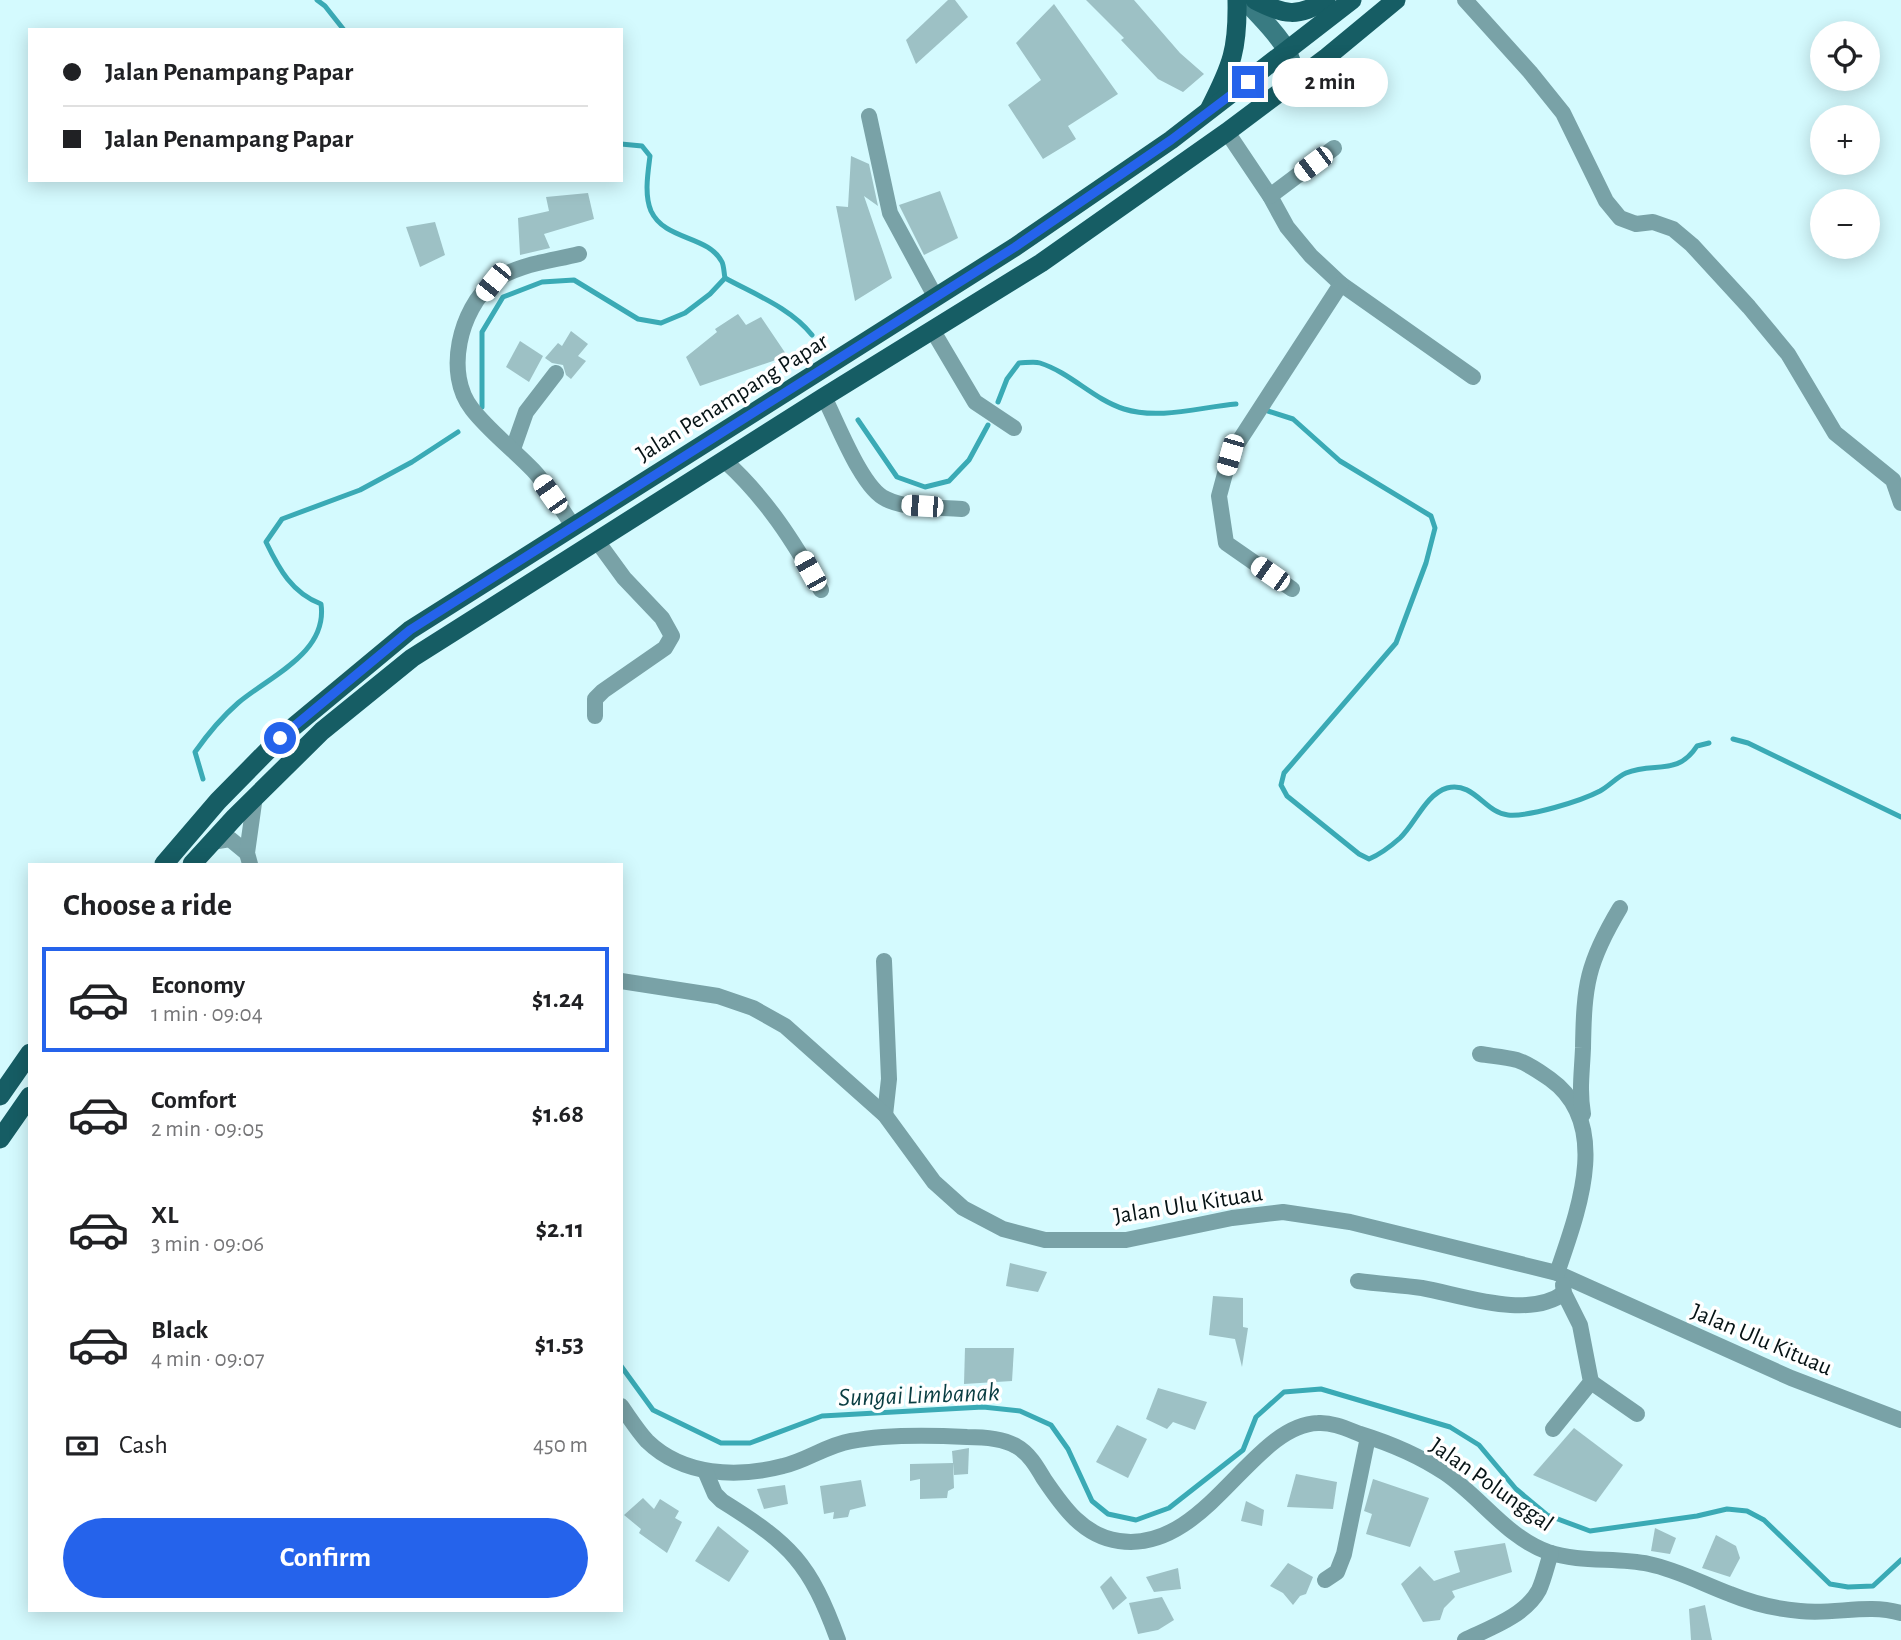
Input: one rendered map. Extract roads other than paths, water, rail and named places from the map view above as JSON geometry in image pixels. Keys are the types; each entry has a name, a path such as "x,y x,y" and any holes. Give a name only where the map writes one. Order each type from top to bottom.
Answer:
{"main road":[{"path":"1208,112 1229,72 1238,34 1237,0"},
{"path":"1245,0 1288,51 1294,67 1290,85"},
{"path":"1255,0 1293,15 1313,9 1326,0"},
{"name":"Jalan Penampang Papar","path":"165,863 218,801 280,738 410,630 1015,247 1208,112 1352,0"},
{"name":"Jalan Penampang Papar","path":"193,863 322,732 412,658 1041,263 1227,132 1396,0"},
{"path":"871,338 879,349 910,345"},
{"path":"0,1096 28,1056"},
{"path":"0,1139 28,1099"}],"street":[{"path":"1465,0 1563,113 1606,201 1620,218 1636,224 1653,222 1673,229 1692,245 1788,354 1835,433 1893,480 1901,503"},
{"path":"869,116 890,213 936,298"},
{"path":"1227,132 1270,196 1287,227 1311,256 1341,284 1473,377"},
{"path":"1270,196 1334,148"},
{"path":"574,527 536,473 471,408 459,381 458,351 471,310 493,282 518,269 579,254"},
{"path":"1292,589 1226,543 1219,496 1230,455 1341,284"},
{"path":"933,331 975,402 1014,428"},
{"path":"513,449 526,412 556,373"},
{"path":"824,397 849,445 860,474 883,499 906,505 962,509"},
{"path":"725,461 745,479 789,533 821,590"},
{"path":"595,716 596,699 603,691 665,648 672,636 662,618 624,578 597,541"},
{"path":"248,859 256,796"},
{"path":"212,842 230,839 248,859"},
{"path":"1620,908 1598,945 1587,976 1579,1085 1586,1140 1584,1180 1560,1275 1564,1293 1580,1325 1591,1382 1637,1413"},
{"path":"884,961 889,1079 885,1115"},
{"name":"Jalan Ulu Kituau","path":"623,981 718,996 753,1008 785,1026 885,1115 934,1182 963,1208 1003,1229 1045,1240 1126,1240 1231,1218 1283,1212 1350,1222 1560,1275 1791,1378 1901,1420"},
{"path":"1480,1054 1519,1061 1561,1087 1574,1105 1586,1140"},
{"path":"1358,1281 1523,1305 1552,1301 1564,1293"},
{"path":"1553,1429 1591,1382"},
{"name":"Jalan Polunggal","path":"623,1409 649,1443 706,1473 785,1466 849,1441 916,1436 999,1440 1018,1447 1033,1460 1079,1524 1098,1537 1142,1543 1179,1527 1213,1501 1269,1446 1289,1432 1318,1423 1368,1437 1447,1474 1500,1523 1525,1541 1550,1553 1588,1560 1647,1563 1679,1572 1752,1602 1805,1612 1866,1608 1901,1613"},
{"path":"1325,1580 1337,1572 1344,1554 1368,1437"},
{"path":"706,1473 715,1494 722,1501 789,1549 805,1567 815,1583 838,1640"},
{"path":"1465,1640 1510,1617 1530,1601 1538,1591 1550,1553"}],"waterway":[{"path":"317,0 342,28"},
{"path":"482,407 482,332 503,297 542,282 574,280 638,319 661,323 685,313 710,294 725,278 723,264 716,253 657,221 648,198 650,156 642,146 623,144"},
{"path":"725,278 783,309 812,335"},
{"path":"998,402 1007,379 1019,363 1032,362 1051,367 1113,405 1137,412 1180,412 1236,404"},
{"path":"1268,411 1293,419 1340,461 1431,516 1435,528 1426,563 1396,643 1284,773 1281,785 1287,796 1359,854 1369,859 1389,847 1400,838 1433,796 1447,788 1465,789 1500,813 1529,814 1591,795 1626,773 1681,762 1697,746 1709,743"},
{"path":"858,420 897,477 925,487 949,481 969,460 988,425"},
{"path":"203,779 195,752 238,703 280,673 306,650 321,621 321,604 294,587 281,571 266,542 282,519 360,490 412,462 458,432"},
{"path":"1733,739 1748,743 1901,817"},
{"name":"Sungai Limbanak","path":"623,1369 653,1410 721,1443 750,1443 822,1416 983,1407 1020,1411 1051,1425 1068,1449 1092,1501 1108,1514 1136,1520 1169,1508 1243,1450 1256,1417 1284,1392 1321,1389 1450,1427 1479,1445 1516,1489 1547,1515 1590,1531 1697,1516 1727,1509 1747,1511 1764,1520 1830,1584 1848,1587 1873,1586 1901,1560"}]}
